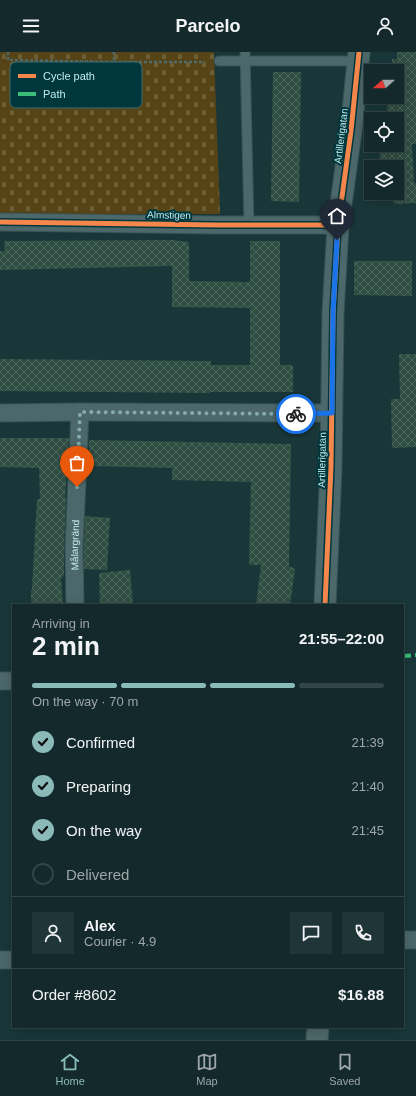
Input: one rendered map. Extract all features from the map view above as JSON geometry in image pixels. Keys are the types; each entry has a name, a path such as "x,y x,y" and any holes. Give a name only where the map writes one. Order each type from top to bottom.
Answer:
{"street":[{"name":"Artillerigatan","path":"325,604 331,467 333,313 338,226 351,131 359,56"},
{"name":"Almstigen","path":"0,222 338,226"},
{"name":"Målargränd","path":"75,604 74,547 80,412"},
{"path":"0,413 332,413"},
{"path":"0,681 12,681"},
{"path":"404,940 416,940"},
{"path":"0,960 12,960"},
{"path":"318,1028 318,1040"}],"lane":[{"path":"215,62 245,57 359,56"},
{"path":"245,57 249,225"}],"path":[{"path":"8,52 8,60 215,62"},
{"path":"114,52 114,62"}],"green space":[{"path":"0,52 214,52 220,214 0,214"}],"building":[{"path":"397,52 416,52 416,144 412,144 414,183 416,183 416,203 394,204 394,200 404,200 404,160 380,160 379,152 404,152 404,112 387,112 387,104 404,104 404,64 392,64 392,59 397,59"},
{"path":"273,72 301,72 299,202 271,201"},
{"path":"172,240 189,242 189,281 250,282 250,241 280,241 280,365 293,365 293,392 210,393 0,391 0,359 211,361 211,365 250,365 250,308 172,307 172,266 0,270 0,251 5,251 4,241"},
{"path":"354,261 412,261 412,296 354,295"},
{"path":"399,354 416,354 416,447 392,448 391,399 400,399"},
{"path":"0,438 69,439 65,498 64,575 61,578 63,604 31,604 37,499 40,499 39,468 0,467"},
{"path":"89,440 291,444 289,566 295,569 290,604 256,604 261,565 249,565 251,482 172,480 172,468 88,466"},
{"path":"85,516 110,518 107,570 84,569"},
{"path":"130,570 133,604 100,604 99,573"}],"marked path":[{"path":"404,656 416,655"}],"cycle path":[{"path":"325,604 331,467 333,313 338,226 351,131 359,52"},
{"path":"0,222 338,226"}],"way so far":[{"path":"77,487 80,412 296,414"}],"route":[{"path":"296,414 332,413 333,313 337,240"}]}
